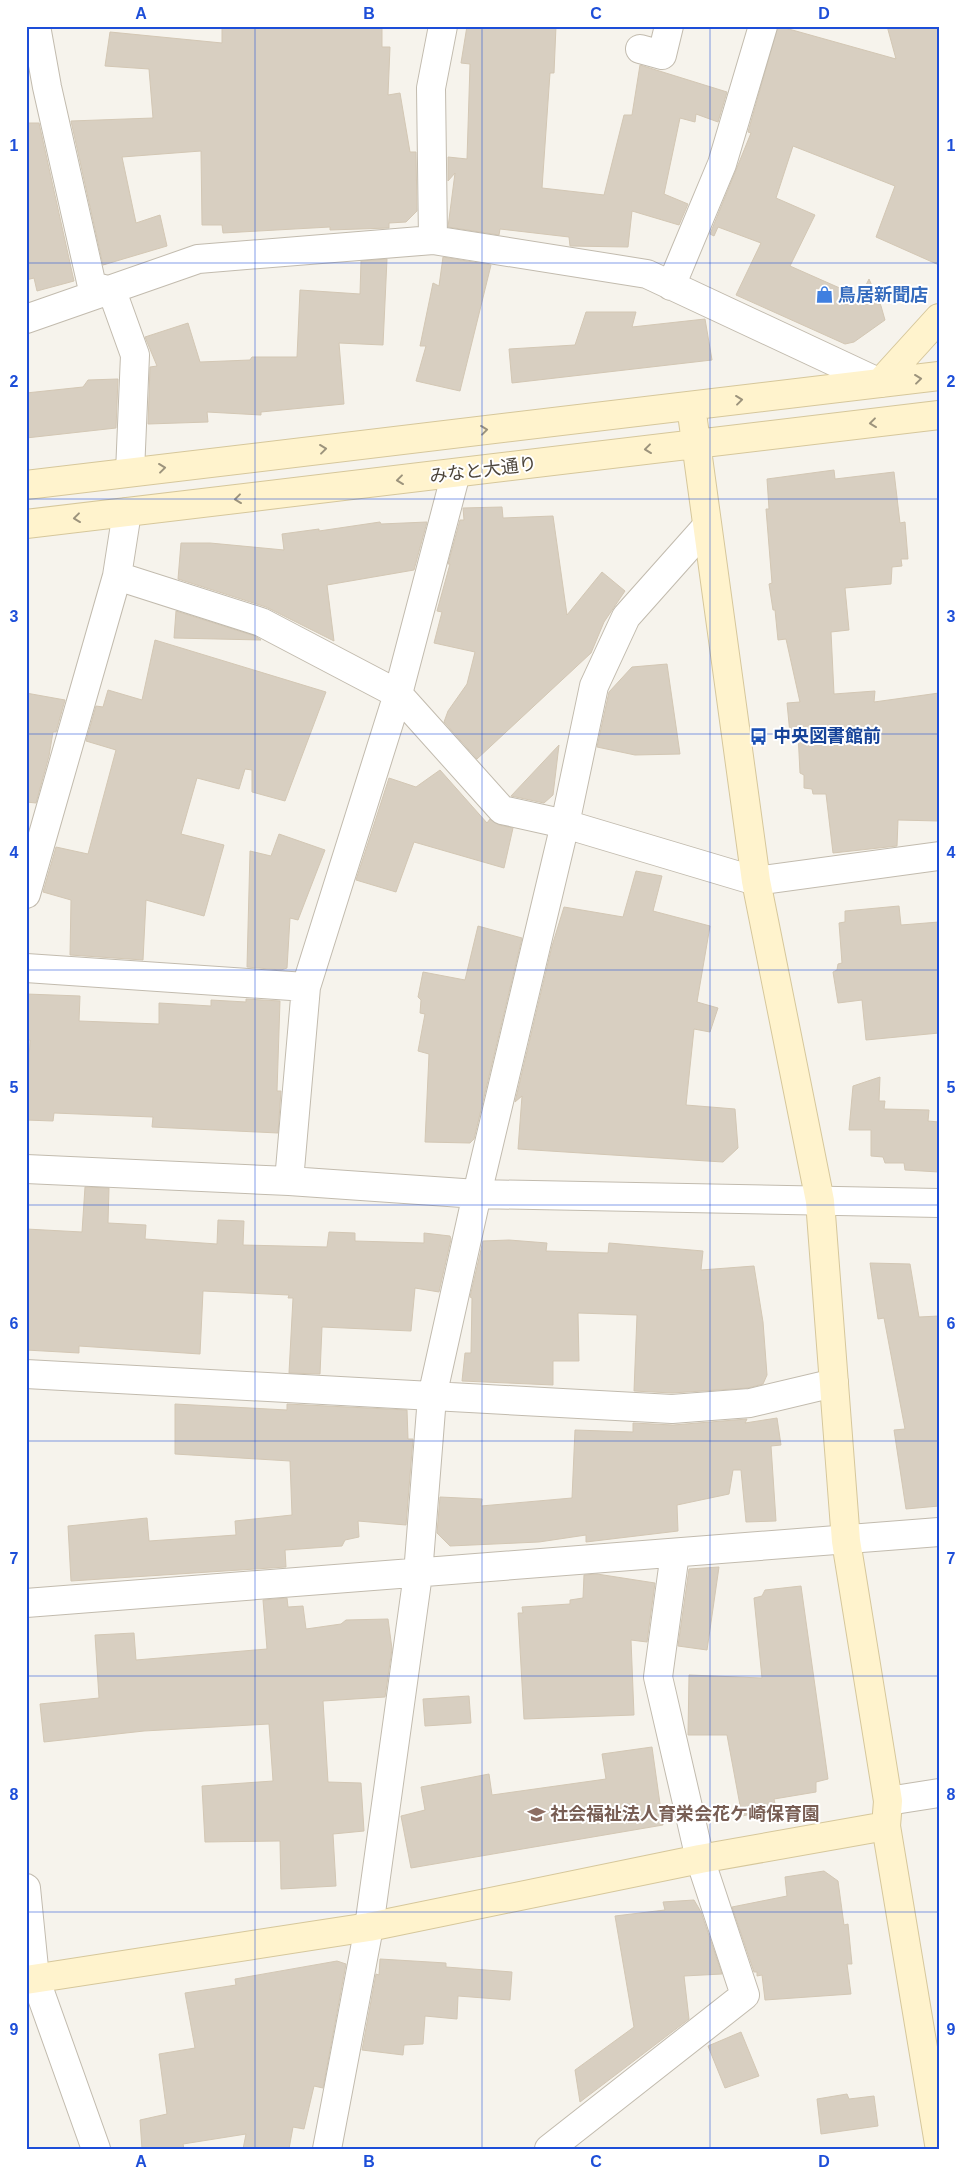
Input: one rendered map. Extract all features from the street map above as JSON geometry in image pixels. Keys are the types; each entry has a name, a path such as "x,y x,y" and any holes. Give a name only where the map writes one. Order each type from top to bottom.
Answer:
{"street":[{"path":"36,26 47,87 92,286 112,291"},
{"path":"433,240 431,88 443,26"},
{"path":"640,49 662,55 670,26"},
{"path":"671,286 722,164 763,26"},
{"path":"26,319 112,291 198,259 433,240 647,274 880,383"},
{"path":"112,291 135,355 130,472"},
{"path":"880,383 939,318"},
{"path":"26,485 939,376"},
{"path":"691,406 756,881 820,1201 846,1541 939,2144"},
{"name":"みなと大通り","path":"26,524 939,415"},
{"path":"289,1181 306,987 398,694 456,473"},
{"path":"26,894 117,576 127,512"},
{"path":"326,2149 369,1927 418,1574 432,1397 477,1194 565,824 594,686 626,617 707,526"},
{"path":"117,576 260,622 398,694 502,810 565,824 756,881 939,856"},
{"path":"26,968 306,987"},
{"path":"26,1169 289,1181 477,1194 939,1203"},
{"path":"26,1374 672,1409 750,1403 834,1383"},
{"path":"26,1603 846,1541 939,1532"},
{"path":"548,2149 745,1995 700,1859 658,1677 675,1553"},
{"path":"31,1979 369,1927 700,1859 887,1814 939,1793"},
{"path":"26,1888 31,1979 96,2149"}],"building":[{"path":"222,26 382,26 382,47 390,47 388,95 400,93 410,152 416,152 417,211 406,222 389,223 389,228 330,230 330,227 223,233 222,225 202,225 201,151 122,157 136,223 160,215 167,246 103,265 71,121 153,118 149,69 105,66 110,32 222,43"},
{"path":"467,26 556,26 554,73 550,73 542,188 604,195 624,115 632,115 640,65 727,92 718,122 696,114 695,122 680,118 664,194 688,204 679,225 632,211 628,247 570,246 569,237 500,229 499,235 448,227 455,173 448,181 448,157 467,159 470,64 461,63"},
{"path":"778,26 896,59 887,26 939,26 939,265 876,237 895,186 793,146 776,198 815,215 790,266 860,297 869,279 885,320 854,342 845,344 736,295 761,243 718,227 714,236 710,234 751,133 748,132"},
{"path":"26,123 39,123 74,281 37,291 34,278 26,280"},
{"path":"443,257 491,265 460,391 416,381 426,346 420,346 433,283 439,286"},
{"path":"387,259 383,345 339,343 344,404 261,412 261,415 207,412 208,422 148,424 150,367 157,366 145,337 188,323 200,362 250,360 252,357 297,357 300,290 360,294 361,261"},
{"path":"586,312 636,312 632,327 705,319 712,360 512,383 509,349 575,345"},
{"path":"118,379 116,428 26,438 26,393 83,387 88,380"},
{"path":"834,470 835,479 894,472 900,523 905,522 908,559 901,559 902,566 892,567 891,584 845,588 849,630 831,632 834,694 875,691 874,702 939,693 939,821 898,820 897,846 833,853 826,794 813,794 812,789 804,788 804,775 800,773 798,733 790,734 787,703 800,702 786,639 778,640 775,610 773,610 769,584 772,583 766,509 769,509 767,479"},
{"path":"502,507 503,518 553,516 567,615 602,572 625,591 604,622 591,653 477,759 444,722 448,711 467,684 475,652 434,643 442,612 437,611 460,520 464,520 463,508"},
{"path":"380,522 381,524 427,522 414,570 327,585 334,641 266,607 178,579 181,543 210,543 284,550 282,534 319,529 319,531"},
{"path":"176,611 255,636 261,640 174,638"},
{"path":"155,640 326,692 285,801 252,792 252,770 245,769 239,789 197,778 181,834 224,845 204,916 146,900 143,960 70,955 71,900 43,892 56,847 88,854 116,750 86,741 96,706 103,707 108,690 142,700"},
{"path":"667,664 680,754 635,755 597,747 609,692 632,667"},
{"path":"26,693 65,700 56,732 53,732 49,756 36,803 26,802"},
{"path":"559,745 553,795 544,803 511,796"},
{"path":"440,770 487,823 490,819 499,825 513,828 504,868 414,842 396,892 356,880 389,778 416,787"},
{"path":"279,834 325,850 298,920 290,918 287,968 281,970 247,967 250,851 271,856"},
{"path":"636,871 662,876 653,911 710,926 697,1002 718,1008 710,1032 694,1029 686,1105 735,1109 738,1148 723,1162 518,1149 522,1096 515,1102 552,946 564,907 623,917"},
{"path":"899,906 901,925 939,922 939,1033 866,1040 862,1000 838,1003 833,972 837,970 838,964 842,963 839,923 845,922 845,911"},
{"path":"478,926 522,938 474,1139 470,1143 425,1142 429,1054 418,1051 425,1014 420,1013 421,1000 418,997 423,972 465,980"},
{"path":"26,994 80,996 79,1021 159,1024 159,1003 211,1006 211,1000 246,1002 246,999 280,1001 277,1091 281,1091 278,1133 152,1127 153,1117 54,1113 53,1121 26,1120 30,1040 27,1040"},
{"path":"880,1077 879,1101 885,1101 884,1109 929,1110 928,1121 939,1122 939,1172 905,1170 904,1163 885,1163 883,1157 871,1156 871,1130 849,1130 853,1086"},
{"path":"85,1187 109,1188 108,1223 146,1225 145,1239 217,1244 218,1220 244,1221 243,1245 327,1247 329,1232 355,1233 355,1241 424,1243 424,1233 450,1236 451,1239 439,1292 415,1288 411,1331 322,1327 320,1374 289,1373 293,1298 288,1298 289,1295 203,1291 200,1354 79,1346 79,1353 26,1350 26,1229 82,1232"},
{"path":"509,1240 547,1243 546,1251 608,1253 609,1243 703,1251 701,1270 754,1266 763,1322 767,1375 763,1384 748,1388 672,1393 634,1391 637,1315 578,1313 579,1361 553,1361 553,1385 462,1381 465,1353 471,1353 472,1298 470,1297 483,1241"},
{"path":"870,1263 910,1264 919,1317 939,1316 939,1506 906,1509 894,1430 905,1429 884,1318 878,1319"},
{"path":"175,1404 287,1410 287,1404 407,1410 408,1439 413,1439 406,1525 358,1521 359,1537 345,1540 342,1546 285,1550 286,1567 71,1581 68,1526 147,1518 149,1541 236,1535 235,1521 292,1515 290,1461 175,1454"},
{"path":"777,1418 781,1445 771,1446 776,1521 746,1522 741,1470 733,1470 729,1494 677,1505 678,1531 586,1542 586,1535 539,1542 450,1546 437,1533 440,1497 482,1499 481,1506 572,1498 575,1430 633,1432 633,1423 673,1425 747,1419 745,1423"},
{"path":"719,1567 707,1650 678,1646 689,1569"},
{"path":"597,1574 655,1583 647,1642 631,1640 634,1715 524,1719 518,1613 523,1613 522,1607 570,1604 570,1600 583,1598 584,1575"},
{"path":"801,1586 828,1779 816,1782 816,1792 774,1799 776,1809 742,1816 727,1735 688,1735 689,1675 762,1678 754,1598 762,1596 765,1590"},
{"path":"287,1598 288,1607 303,1606 306,1629 341,1624 346,1620 388,1619 392,1649 385,1697 323,1701 328,1782 361,1783 364,1831 333,1834 336,1886 281,1889 280,1841 205,1842 202,1786 273,1781 269,1724 144,1731 44,1742 40,1704 99,1698 95,1635 134,1633 136,1660 267,1649 263,1600"},
{"path":"469,1696 471,1723 425,1726 423,1699"},
{"path":"652,1747 663,1825 411,1868 401,1816 425,1810 421,1787 489,1774 492,1795 606,1779 602,1754"},
{"path":"824,1871 838,1881 844,1925 848,1924 852,1964 847,1964 851,1994 765,2000 762,1975 757,1976 757,1972 754,1972 732,1907 787,1896 785,1877"},
{"path":"694,1900 701,1912 722,1974 684,1976 689,2019 580,2102 575,2070 634,2027 615,1916 665,1910 663,1902"},
{"path":"380,1959 446,1963 446,1967 512,1972 510,2000 458,1996 457,2019 425,2016 423,2044 404,2045 403,2055 362,2050 376,1974 379,1975"},
{"path":"337,1961 346,1964 323,2088 314,2086 304,2129 293,2127 289,2149 243,2149 246,2134 183,2144 184,2149 142,2149 140,2120 167,2114 159,2054 195,2048 185,1993 236,1985 235,1979"},
{"path":"741,2032 759,2076 725,2088 708,2046"},
{"path":"847,2094 849,2099 874,2096 878,2126 821,2134 817,2099"}],"place":[{"name":"鳥居新聞店","path":"824,295"},
{"name":"中央図書館前","path":"759,736"},
{"name":"社会福祉法人育栄会花ケ崎保育園","path":"536,1814"}]}
